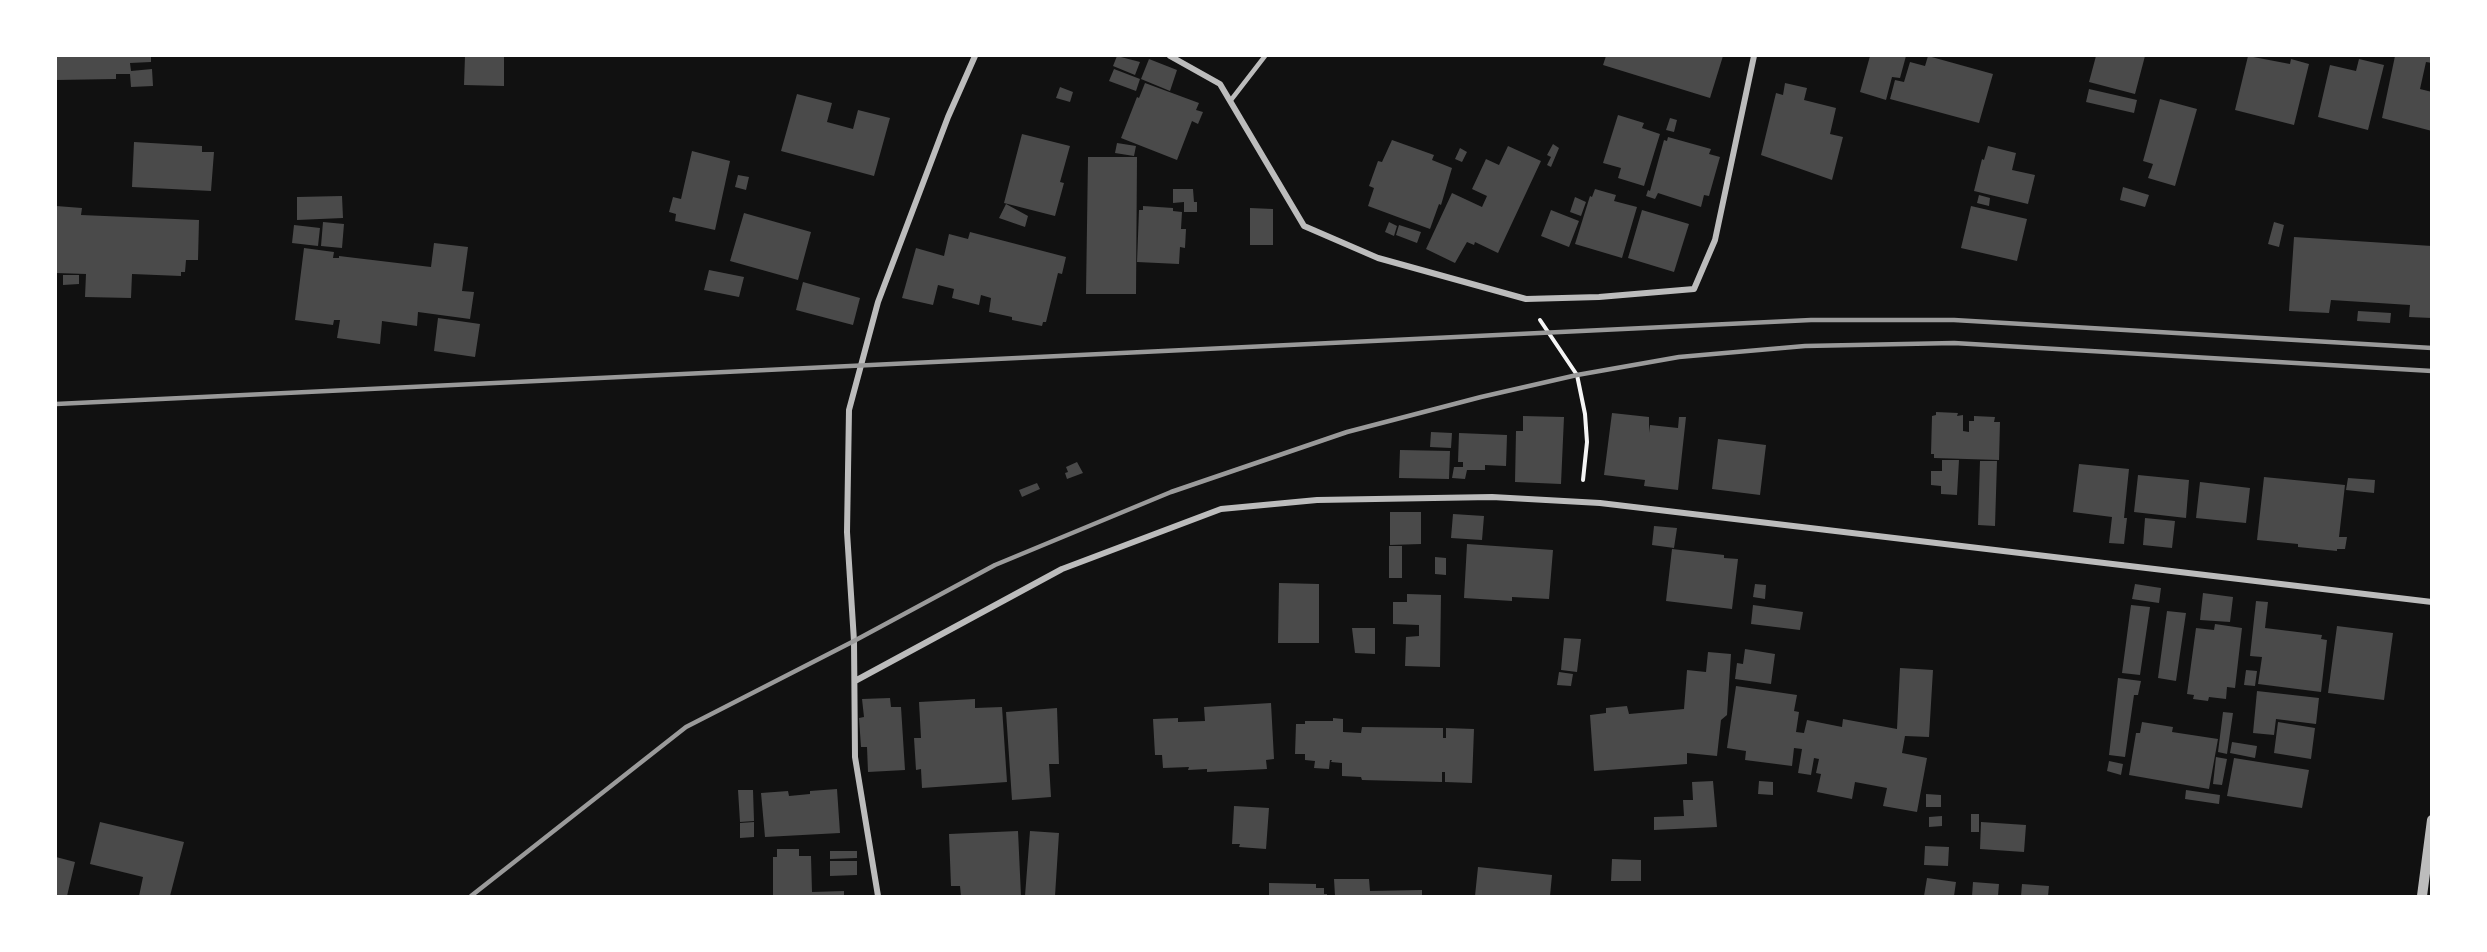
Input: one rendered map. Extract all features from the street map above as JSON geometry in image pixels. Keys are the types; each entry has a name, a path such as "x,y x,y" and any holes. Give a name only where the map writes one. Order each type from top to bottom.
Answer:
{"street":[{"path":"878,897 855,757 855,681 847,532 849,410 878,302 948,117 975,56"},
{"path":"1170,56 1221,84 1304,226 1378,258 1526,299 1599,297 1694,289 1715,240 1754,56"},
{"path":"855,681 1062,570 1221,509 1328,499 1492,497 1580,502 2432,602"},
{"path":"2422,897 2432,820"}],"lane":[{"path":"1231,100 1266,56"}],"path":[{"path":"1526,299 1577,375 1585,414 1587,442 1580,502"}],"building":[{"path":"56,56 151,56 151,62 130,63 131,71 152,69 153,86 131,87 130,74 116,74 116,79 56,80"},
{"path":"465,56 504,56 504,86 464,85"},
{"path":"1117,56 1140,62 1135,75 1113,66"},
{"path":"1606,56 1723,56 1710,98 1603,65"},
{"path":"1870,56 1906,56 1900,78 1892,77 1886,100 1860,92"},
{"path":"1928,56 1993,74 1979,123 1890,99 1895,80 1904,82 1910,62 1925,66"},
{"path":"2096,56 2145,56 2135,94 2089,82"},
{"path":"2248,56 2290,64 2291,59 2309,64 2294,125 2235,110"},
{"path":"2395,56 2432,56 2432,63 2426,62 2420,89 2432,92 2432,131 2382,118"},
{"path":"1149,59 1177,70 1170,91 1141,79"},
{"path":"2359,59 2384,65 2368,130 2318,117 2330,65 2356,71"},
{"path":"1114,69 1140,79 1136,91 1109,81"},
{"path":"1145,83 1199,103 1196,110 1203,112 1198,124 1192,121 1177,160 1121,138"},
{"path":"1785,83 1807,88 1804,100 1836,108 1830,134 1843,137 1832,180 1761,155 1776,93 1783,95"},
{"path":"1060,87 1073,92 1070,102 1056,98"},
{"path":"2089,89 2137,100 2134,113 2086,102"},
{"path":"797,94 832,103 827,122 853,129 858,110 890,118 874,176 781,151"},
{"path":"2160,99 2197,109 2175,186 2148,178 2153,164 2143,161"},
{"path":"1618,115 1644,123 1642,128 1660,134 1644,186 1618,178 1621,168 1603,163"},
{"path":"1670,118 1677,120 1674,132 1666,130"},
{"path":"1022,134 1070,146 1060,182 1064,183 1055,216 1004,203"},
{"path":"1668,137 1711,149 1709,154 1720,157 1709,196 1704,195 1701,207 1658,193 1655,199 1646,196 1648,190 1650,191 1664,140 1667,141"},
{"path":"1392,140 1434,155 1432,160 1452,168 1441,205 1439,204 1430,229 1368,206 1374,188 1369,186 1378,161 1382,162"},
{"path":"134,142 202,146 202,152 214,152 211,191 132,187"},
{"path":"1117,143 1136,146 1134,156 1115,153"},
{"path":"1553,144 1559,148 1551,167 1547,165 1551,157 1547,155"},
{"path":"1508,146 1541,161 1498,253 1475,242 1474,245 1467,242 1455,263 1426,249 1452,193 1482,207 1487,196 1472,189 1486,159 1499,165"},
{"path":"1988,146 2016,153 2012,170 2035,175 2028,204 1974,191 1982,159 1984,160"},
{"path":"1460,148 1467,152 1462,162 1455,159"},
{"path":"692,151 730,161 715,230 675,221 676,214 669,212 673,197 681,199"},
{"path":"1088,157 1137,157 1136,294 1086,294"},
{"path":"738,175 749,177 746,190 735,187"},
{"path":"2123,187 2149,195 2145,207 2120,200"},
{"path":"1173,189 1193,189 1197,212 1184,212 1184,202 1173,203"},
{"path":"1595,189 1616,195 1614,201 1637,207 1622,258 1575,244 1590,196 1592,197"},
{"path":"1979,195 1990,198 1989,206 1977,203"},
{"path":"342,196 343,218 297,220 297,197"},
{"path":"1575,197 1586,202 1581,216 1570,212"},
{"path":"1006,204 1028,216 1025,227 999,218"},
{"path":"56,206 82,208 81,215 199,220 198,260 186,260 185,272 181,272 181,276 132,274 131,298 85,297 86,274 56,273"},
{"path":"1143,206 1173,208 1173,211 1182,212 1181,229 1186,229 1185,248 1180,247 1179,264 1137,262 1139,210 1143,210"},
{"path":"1971,206 2027,219 2017,261 1961,248"},
{"path":"1250,208 1273,209 1273,245 1250,245"},
{"path":"1551,210 1579,221 1569,247 1541,236"},
{"path":"1642,210 1689,224 1674,272 1628,258"},
{"path":"744,213 811,232 798,280 730,261"},
{"path":"323,222 344,224 342,248 321,246"},
{"path":"1389,222 1397,226 1394,236 1385,232"},
{"path":"2274,222 2284,225 2279,247 2268,244"},
{"path":"294,225 320,228 318,246 292,243"},
{"path":"1399,225 1421,232 1417,243 1396,235"},
{"path":"970,232 1066,257 1062,274 1058,273 1046,322 1043,322 1042,326 1012,320 1012,317 989,312 991,298 981,295 979,305 952,298 954,289 938,285 933,305 902,298 916,248 944,256 949,234 968,239"},
{"path":"2294,237 2432,246 2432,318 2409,317 2410,305 2331,300 2329,313 2289,311"},
{"path":"434,243 468,247 462,291 474,292 470,319 418,312 417,326 382,321 380,344 337,338 340,320 334,320 333,325 295,320 304,248 334,252 333,258 339,258 339,256 431,267"},
{"path":"709,270 744,277 739,297 704,290"},
{"path":"63,275 79,275 79,284 63,285"},
{"path":"803,282 860,298 853,325 796,310"},
{"path":"2358,311 2391,313 2390,323 2357,321"},
{"path":"438,318 480,324 475,357 434,351"},
{"path":"1936,412 1963,415 1963,431 1969,432 1969,421 1974,421 1974,416 1995,417 1994,422 2000,422 1999,460 1934,458 1934,454 1931,454 1932,416 1936,415"},
{"path":"1612,413 1649,417 1649,433 1650,425 1678,428 1679,417 1686,417 1678,490 1644,486 1645,480 1604,475"},
{"path":"1523,416 1564,417 1561,484 1515,482 1516,431 1523,431"},
{"path":"1431,432 1452,433 1451,448 1430,447"},
{"path":"1459,433 1507,435 1506,466 1485,465 1485,470 1467,470 1465,479 1452,478 1454,467 1463,467 1463,462 1458,462"},
{"path":"1718,439 1766,445 1760,495 1712,489"},
{"path":"1400,450 1450,451 1449,479 1399,478"},
{"path":"1942,460 1959,460 1957,495 1941,494 1941,486 1931,485 1931,471 1942,471"},
{"path":"1980,461 1997,461 1995,526 1978,525"},
{"path":"1077,462 1083,473 1067,479 1066,467"},
{"path":"2079,464 2129,469 2124,544 2109,543 2112,517 2073,512"},
{"path":"2138,475 2189,480 2186,518 2134,512"},
{"path":"2264,477 2345,485 2339,537 2347,537 2345,549 2337,549 2337,551 2257,540"},
{"path":"2348,478 2375,480 2374,493 2346,490"},
{"path":"2200,482 2250,488 2246,523 2196,518"},
{"path":"1037,483 1040,489 1022,497 1019,490"},
{"path":"1390,512 1421,512 1421,544 1390,545"},
{"path":"1453,514 1484,516 1482,540 1451,538"},
{"path":"2145,518 2175,521 2172,548 2143,545"},
{"path":"1654,526 1677,528 1674,548 1652,545"},
{"path":"1467,544 1553,550 1549,599 1512,597 1512,601 1464,598"},
{"path":"1389,546 1402,546 1402,578 1389,578"},
{"path":"1672,549 1724,555 1724,558 1738,559 1732,609 1666,601"},
{"path":"1435,557 1446,558 1446,575 1435,574"},
{"path":"1279,583 1319,584 1319,643 1278,643"},
{"path":"1755,584 1766,585 1765,599 1753,597"},
{"path":"2135,584 2161,588 2159,603 2132,599"},
{"path":"2203,593 2233,597 2230,622 2200,620"},
{"path":"1407,594 1441,595 1440,667 1405,666 1406,637 1419,636 1419,625 1393,624 1393,602 1407,602"},
{"path":"2256,601 2268,602 2265,628 2322,635 2321,639 2327,640 2321,692 2258,684 2262,657 2250,656"},
{"path":"1753,605 1803,612 1800,630 1751,624"},
{"path":"2131,605 2150,607 2140,675 2122,673"},
{"path":"2167,611 2186,613 2176,681 2158,678"},
{"path":"2215,624 2242,628 2235,688 2227,687 2226,699 2209,697 2208,701 2193,699 2194,695 2187,694 2196,628 2214,630"},
{"path":"2337,626 2393,633 2384,700 2328,693"},
{"path":"1352,628 1375,628 1375,654 1355,653"},
{"path":"1564,638 1581,639 1577,672 1561,670"},
{"path":"1745,649 1775,654 1771,684 1735,679 1737,663 1743,664"},
{"path":"1708,652 1731,654 1727,715 1721,720 1717,756 1687,753 1687,764 1594,771 1590,715 1606,713 1606,708 1627,706 1629,714 1684,709 1687,670 1706,672"},
{"path":"1900,668 1933,670 1929,737 1905,736 1902,753 1927,758 1917,812 1883,806 1887,788 1855,782 1852,799 1817,792 1821,774 1816,773 1819,759 1814,758 1811,775 1798,773 1802,749 1794,748 1792,766 1745,760 1746,751 1727,748 1736,686 1797,695 1794,711 1799,712 1796,732 1804,733 1807,720 1842,727 1843,719 1897,729"},
{"path":"2246,670 2257,671 2255,686 2244,685"},
{"path":"1559,672 1573,674 1571,686 1557,685"},
{"path":"2118,678 2141,681 2138,695 2134,695 2125,757 2109,755"},
{"path":"2257,691 2319,698 2316,724 2276,719 2274,735 2253,733"},
{"path":"890,698 891,707 901,707 905,770 868,772 867,747 861,747 859,718 864,717 862,699"},
{"path":"975,699 975,708 1002,707 1007,782 922,788 921,769 916,770 914,738 921,738 919,702"},
{"path":"1271,703 1274,759 1266,760 1267,769 1207,772 1207,769 1188,770 1189,767 1163,768 1162,755 1155,755 1153,719 1178,718 1178,722 1205,721 1204,707"},
{"path":"1057,708 1059,764 1049,764 1051,797 1012,800 1006,712"},
{"path":"2223,712 2233,713 2227,754 2218,752"},
{"path":"1333,718 1343,719 1343,732 1361,733 1362,727 1443,728 1443,738 1446,738 1446,728 1474,729 1472,783 1445,782 1445,772 1442,772 1442,782 1362,780 1361,777 1342,776 1342,763 1331,762 1332,760 1330,760 1329,769 1314,768 1315,761 1305,760 1305,754 1295,754 1296,724 1305,724 1305,721 1333,721"},
{"path":"2142,722 2173,727 2172,732 2218,739 2209,789 2129,775 2136,733 2140,733"},
{"path":"2278,722 2315,728 2311,759 2274,753"},
{"path":"2232,742 2257,746 2255,758 2230,753"},
{"path":"2216,757 2227,759 2222,785 2213,784"},
{"path":"2234,758 2309,770 2302,808 2227,796"},
{"path":"2109,761 2123,764 2121,775 2107,771"},
{"path":"1713,781 1717,827 1654,830 1654,817 1684,816 1683,800 1693,800 1692,782"},
{"path":"1759,781 1773,782 1773,795 1758,794"},
{"path":"837,789 840,833 765,837 761,793 788,791 789,796 810,794 810,791"},
{"path":"738,790 753,790 754,821 740,822"},
{"path":"2186,790 2220,795 2219,804 2185,799"},
{"path":"1926,794 1941,795 1941,807 1926,807"},
{"path":"1234,806 1269,808 1266,849 1239,847 1240,844 1232,844"},
{"path":"1971,814 1979,814 1979,832 1971,832"},
{"path":"1942,816 1942,826 1929,827 1929,817"},
{"path":"100,822 184,842 170,896 139,896 143,877 90,864"},
{"path":"754,822 754,837 740,838 740,823"},
{"path":"1981,822 2026,825 2024,852 1980,849"},
{"path":"1018,831 1021,896 961,896 960,886 951,886 949,834"},
{"path":"1030,831 1059,833 1055,896 1025,896"},
{"path":"1925,846 1949,847 1948,866 1924,865"},
{"path":"777,849 799,849 799,856 811,856 812,892 844,891 844,896 773,896 773,857 777,857"},
{"path":"830,851 857,851 857,858 830,859"},
{"path":"56,857 75,862 67,896 56,895"},
{"path":"1612,859 1641,860 1641,881 1611,881"},
{"path":"830,861 857,861 857,875 830,876"},
{"path":"1478,867 1552,875 1550,896 1475,896"},
{"path":"1927,878 1956,882 1954,896 1924,896"},
{"path":"1334,879 1369,879 1370,891 1422,890 1422,896 1335,896"},
{"path":"1973,882 1999,884 1998,896 1972,896"},
{"path":"1269,883 1316,884 1316,888 1324,888 1324,894 1327,896 1269,896"},
{"path":"2022,884 2049,886 2048,896 2021,896"}],"railway":[{"path":"56,404 1811,320 1954,320 2432,348"},
{"path":"471,896 686,727 854,641 995,565 1171,492 1347,432 1577,375 1679,357 1805,346 1954,343 2432,371"}]}
